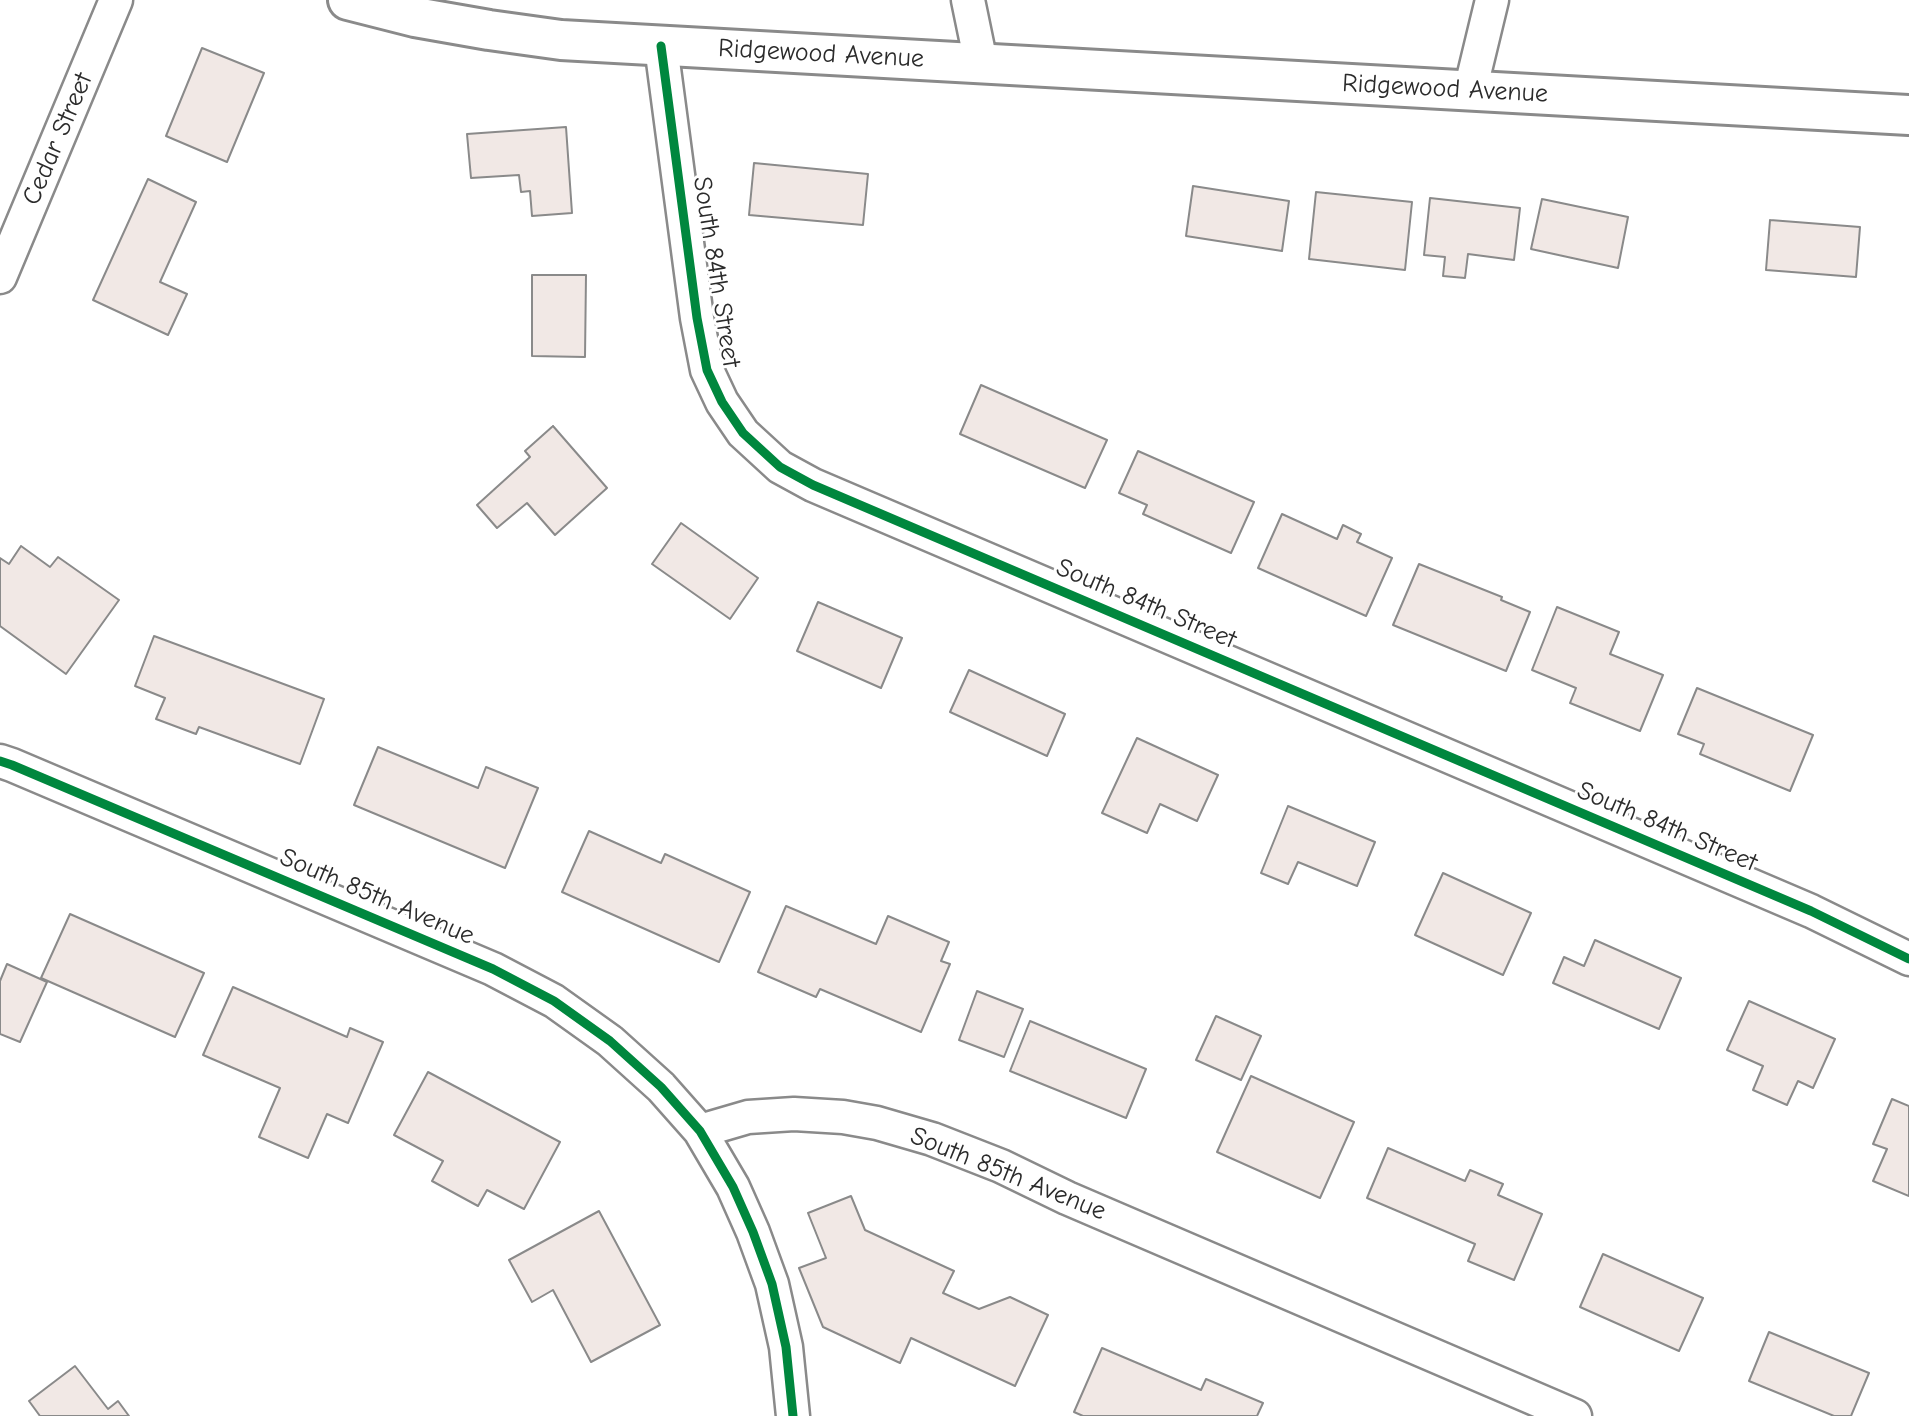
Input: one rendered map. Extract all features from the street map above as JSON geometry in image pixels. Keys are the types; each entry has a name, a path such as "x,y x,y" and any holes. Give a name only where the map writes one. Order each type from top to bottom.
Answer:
{"main road":[{"path":"348,0 415,17 489,30 561,40 661,46"},
{"name":"Ridgewood Avenue","path":"661,46 1909,115"}],"street":[{"name":"Cedar Street","path":"0,277 116,0"},
{"path":"968,0 981,63"},
{"path":"1470,91 1492,0"},
{"name":"South 84th Street","path":"661,46 697,318 707,370 722,402 743,433 780,467 813,485 1811,911 1909,959"},
{"name":"South 85th Avenue","path":"0,761 494,969 554,1001 610,1041 661,1087 701,1131 748,1117 794,1114 843,1117 877,1123 932,1139 1001,1166 1080,1203 1575,1416"},
{"path":"701,1131 733,1187 772,1284 786,1347 793,1416"}],"building":[{"path":"202,48 264,73 227,162 166,136"},
{"path":"566,127 572,213 532,216 530,191 521,192 519,175 471,178 467,134"},
{"path":"754,163 868,174 863,225 749,215"},
{"path":"148,179 196,202 160,282 187,294 168,335 93,300"},
{"path":"1193,186 1289,201 1282,251 1186,236"},
{"path":"1316,192 1412,202 1405,270 1309,259"},
{"path":"1430,198 1520,208 1514,260 1468,254 1465,278 1443,276 1445,257 1424,255"},
{"path":"1542,199 1628,217 1618,268 1531,249"},
{"path":"1770,220 1860,227 1856,277 1766,270"},
{"path":"532,275 586,275 585,357 532,356"},
{"path":"981,385 1107,440 1085,488 960,434"},
{"path":"553,426 607,488 555,535 527,503 497,528 477,505 530,457 525,451"},
{"path":"1138,451 1254,502 1231,553 1143,514 1147,505 1119,493"},
{"path":"1282,514 1337,539 1343,525 1361,534 1357,542 1392,558 1366,616 1258,568"},
{"path":"681,523 758,578 730,619 652,564"},
{"path":"21,546 50,567 58,557 119,600 66,674 0,626 0,558 9,564"},
{"path":"1419,564 1502,597 1501,600 1530,612 1506,671 1393,625"},
{"path":"818,602 902,638 881,688 797,651"},
{"path":"1557,607 1619,632 1610,654 1663,675 1640,731 1570,703 1576,688 1532,670"},
{"path":"154,636 324,699 300,764 199,727 196,734 156,719 165,698 135,686"},
{"path":"969,670 1065,714 1047,756 950,712"},
{"path":"1697,688 1813,735 1790,791 1700,754 1704,744 1678,734"},
{"path":"1137,738 1218,775 1197,821 1160,804 1147,833 1102,813"},
{"path":"378,747 478,788 486,767 538,788 505,868 354,805"},
{"path":"1288,806 1375,842 1357,886 1298,862 1288,884 1261,873"},
{"path":"589,831 661,863 665,854 750,892 719,962 562,892"},
{"path":"1443,873 1531,913 1503,975 1415,935"},
{"path":"786,906 876,944 888,916 949,942 941,961 950,964 921,1032 820,989 816,997 758,972"},
{"path":"70,914 204,973 175,1037 41,978"},
{"path":"1595,940 1681,978 1659,1029 1553,983 1564,957 1584,966"},
{"path":"7,964 47,982 20,1042 0,1034 0,981"},
{"path":"233,987 347,1037 350,1028 383,1042 348,1123 327,1114 308,1158 259,1137 280,1088 203,1055"},
{"path":"977,991 1023,1009 1004,1057 959,1040"},
{"path":"1749,1001 1835,1039 1813,1088 1798,1081 1787,1105 1753,1090 1763,1066 1727,1050"},
{"path":"1216,1016 1261,1036 1241,1080 1196,1060"},
{"path":"1030,1021 1146,1069 1126,1118 1010,1071"},
{"path":"428,1072 560,1142 524,1209 487,1190 478,1206 432,1181 443,1161 394,1135"},
{"path":"1251,1076 1354,1122 1320,1198 1217,1152"},
{"path":"1892,1099 1909,1106 1909,1196 1873,1181 1887,1149 1873,1144"},
{"path":"1388,1148 1465,1181 1470,1170 1503,1184 1498,1195 1542,1214 1514,1280 1468,1261 1475,1244 1367,1198"},
{"path":"851,1196 865,1230 954,1271 943,1293 979,1309 1010,1297 1048,1315 1015,1386 911,1338 900,1363 823,1327 799,1268 826,1258 808,1213"},
{"path":"599,1211 660,1325 591,1362 553,1290 532,1302 509,1260"},
{"path":"1603,1254 1703,1298 1679,1351 1580,1307"},
{"path":"1769,1332 1869,1373 1851,1416 1834,1416 1749,1381"},
{"path":"1102,1348 1201,1390 1206,1379 1263,1403 1257,1416 1083,1416 1074,1412"},
{"path":"75,1366 108,1409 118,1401 129,1416 40,1416 29,1401"}],"cycle path":[{"path":"661,46 697,318 707,370 722,402 743,433 780,467 813,485 1811,911 1909,959"},
{"path":"0,761 493,969 554,1001 610,1041 661,1087 700,1131 733,1187 772,1284 786,1347 793,1416"}]}
